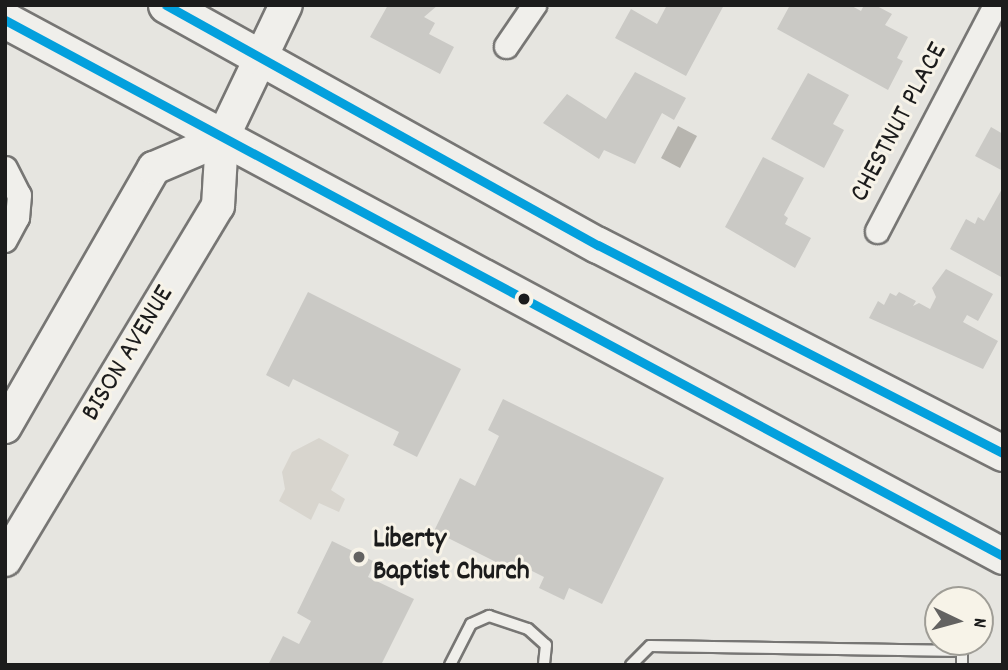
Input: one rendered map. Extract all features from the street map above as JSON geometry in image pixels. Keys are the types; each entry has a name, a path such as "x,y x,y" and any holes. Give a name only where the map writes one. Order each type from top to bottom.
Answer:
{"main road":[{"path":"166,5 598,245 1003,453"},
{"name":"BISON AVENUE","path":"5,560 218,206 222,139 286,5"},
{"path":"5,20 222,139 1003,556"},
{"path":"5,427 154,167 222,139"}],"street":[{"path":"506,46 534,5"},
{"name":"CHESTNUT PLACE","path":"877,231 995,5"},
{"path":"5,168 19,195 17,217 5,240"}],"lane":[{"path":"450,665 471,624 489,616 527,629 546,645 544,665"},
{"path":"631,665 650,646 962,652 962,665"}],"shaded area":[{"path":"678,126 697,136 680,168 661,158"},
{"path":"319,438 349,455 331,490 345,499 339,512 319,503 311,520 279,501 285,489 282,472 292,452"}],"building":[{"path":"388,5 438,5 424,17 435,23 429,34 454,47 440,74 370,37"},
{"path":"667,5 724,5 686,76 615,38 631,9 657,24"},
{"path":"790,5 850,5 861,11 864,5 875,5 892,14 885,25 908,37 897,58 903,61 888,90 777,29"},
{"path":"635,72 686,98 674,120 662,113 635,164 604,150 599,159 543,123 567,94 606,119"},
{"path":"808,73 849,95 833,124 844,130 824,168 771,139"},
{"path":"991,127 1003,134 1003,171 975,156"},
{"path":"763,157 804,178 784,215 788,218 785,224 811,238 795,268 725,227"},
{"path":"1003,187 1003,278 950,249 966,219 975,224 978,217 984,221"},
{"path":"946,269 993,294 978,321 967,315 963,322 998,341 983,369 869,318 878,301 884,305 890,293 896,296 899,292 916,301 913,306 919,303 930,309 936,297 932,288"},
{"path":"308,292 461,369 417,457 393,445 399,432 293,379 289,387 266,375"},
{"path":"503,399 664,478 602,604 569,588 564,600 539,588 544,577 514,562 510,569 434,531 460,478 475,486 499,436 488,430"},
{"path":"332,541 375,562 368,577 414,599 381,665 268,665 283,636 299,644 311,621 297,613"}],"transit line":[{"path":"166,5 598,245 1003,453"},
{"path":"5,20 1003,556"}],"place":[{"name":"Liberty Baptist Church","path":"359,557"}]}
